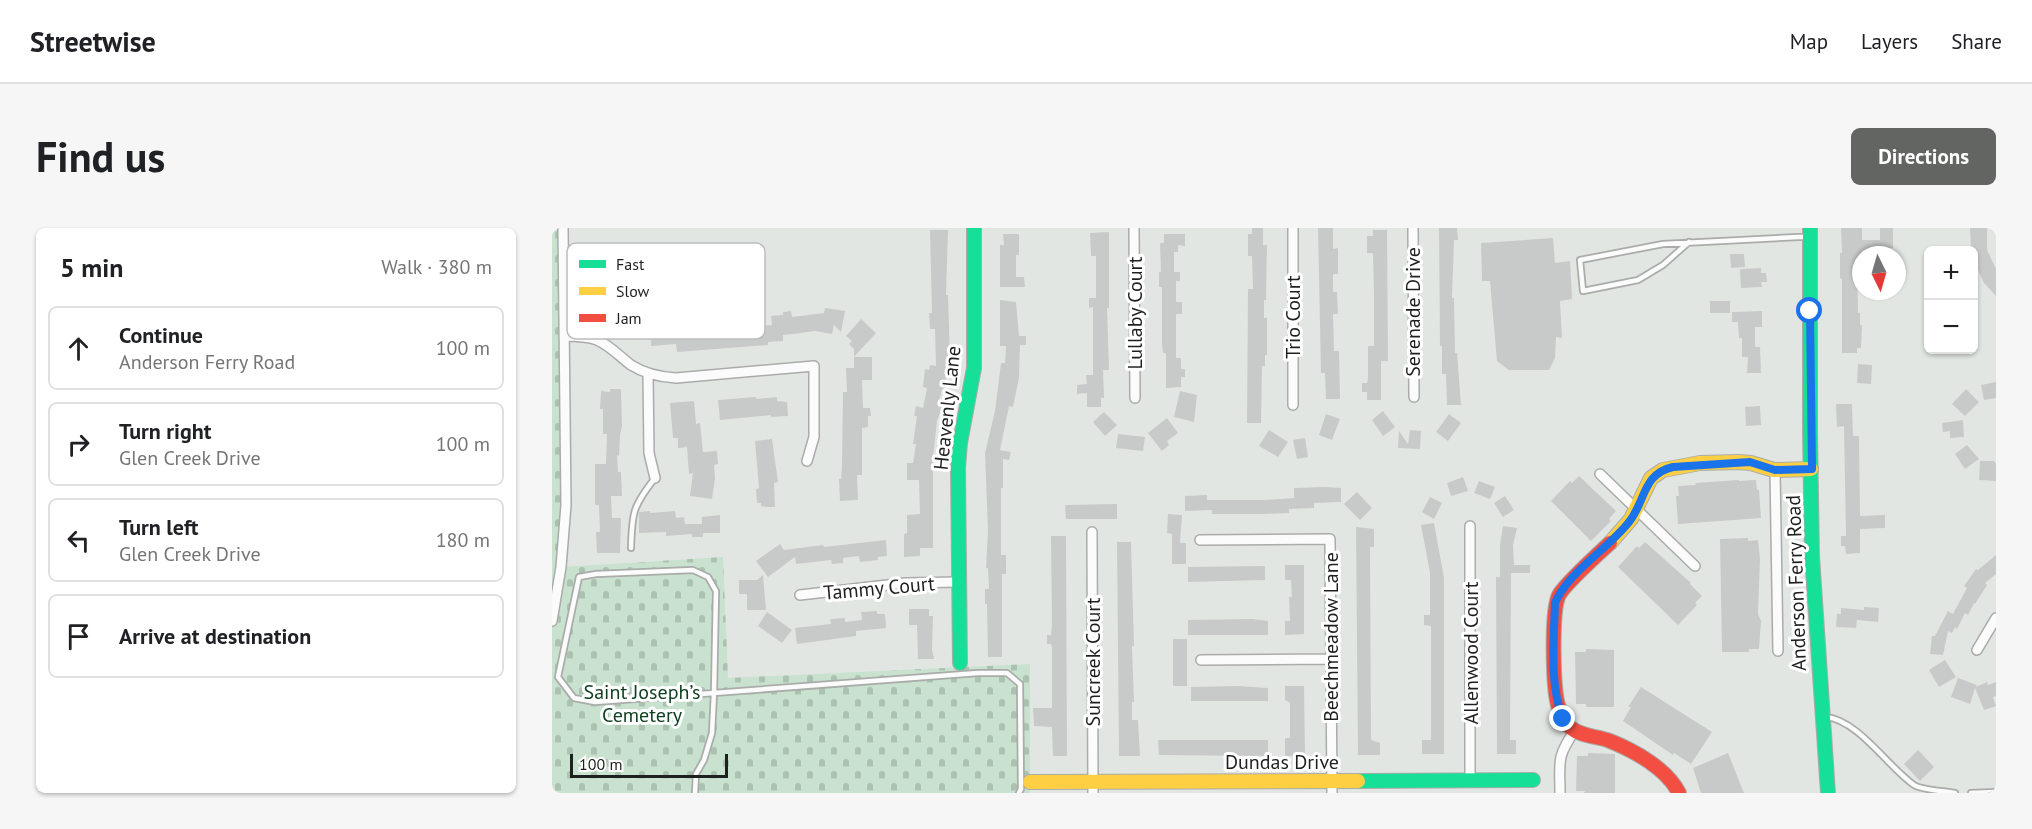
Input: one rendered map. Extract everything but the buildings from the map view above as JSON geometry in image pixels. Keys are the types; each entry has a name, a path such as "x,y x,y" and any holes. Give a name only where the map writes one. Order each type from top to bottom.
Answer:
{"street":[{"path":"552,620 561,567 566,505 563,228"},
{"name":"Heavenly Lane","path":"960,663 959,456 974,368 974,228"},
{"name":"Lullaby Court","path":"1134,228 1135,398"},
{"name":"Trio Court","path":"1293,228 1293,405"},
{"name":"Serenade Drive","path":"1413,228 1414,397"},
{"name":"Anderson Ferry Road","path":"1810,233 1815,626 1828,793"},
{"path":"592,339 607,345 632,366 648,374 676,378 814,366 814,437 807,461"},
{"path":"648,374 649,453 655,478"},
{"path":"1679,793 1674,784 1660,771 1610,741 1574,732 1563,719 1556,697 1555,603 1571,579 1627,525 1649,482 1663,469 1701,464 1750,462 1775,470 1812,469"},
{"path":"1775,470 1778,651"},
{"path":"1600,474 1695,566"},
{"name":"Allenwood Court","path":"1470,526 1470,781"},
{"name":"Suncreek Court","path":"1092,532 1093,787"},
{"name":"Beechmeadow Lane","path":"1200,540 1330,539 1332,787"},
{"name":"Tammy Court","path":"800,595 905,583 958,582"},
{"path":"1977,650 1996,618"},
{"path":"1201,660 1331,659"},
{"path":"1560,793 1560,757 1574,732"},
{"name":"Dundas Drive","path":"1030,782 1093,787 1332,787 1533,780"}],"lane":[{"path":"1689,242 1663,265 1638,280 1583,291 1580,260 1663,244 1689,242 1810,233"},
{"path":"631,548 631,516 638,500 655,478"},
{"path":"695,793 696,774 704,760 712,733 714,693 716,591 708,577 693,570 596,574 579,577 558,677 574,698 596,702 714,693 978,673 1007,673 1020,684 1021,789 1018,793"},
{"path":"1823,716 1838,718 1885,756 1915,787 1955,793"},
{"path":"1971,793 1996,792"}],"green space":[{"name":"Saint Joseph’s Cemetery","path":"552,228 563,228 561,567 723,557 728,678 1030,664 1030,793 552,793"}],"traffic: fast":[{"path":"960,663 958,468 960,443 974,368 974,228"},
{"path":"1810,228 1812,556 1828,793"},
{"path":"1358,781 1533,780"}],"traffic: slow":[{"path":"1610,543 1631,519 1651,478 1663,470 1700,463 1739,462 1774,470 1811,469"},
{"path":"1030,782 1358,781"}],"traffic: jam":[{"path":"1610,543 1562,590 1556,603 1554,649 1556,696 1559,708 1564,721 1571,728 1580,733 1610,741 1640,756 1667,776 1679,793"}],"route":[{"path":"1563,719 1557,705 1555,688 1555,603 1571,579 1627,525 1655,474 1673,467 1750,462 1775,470 1812,469 1810,311"}]}
